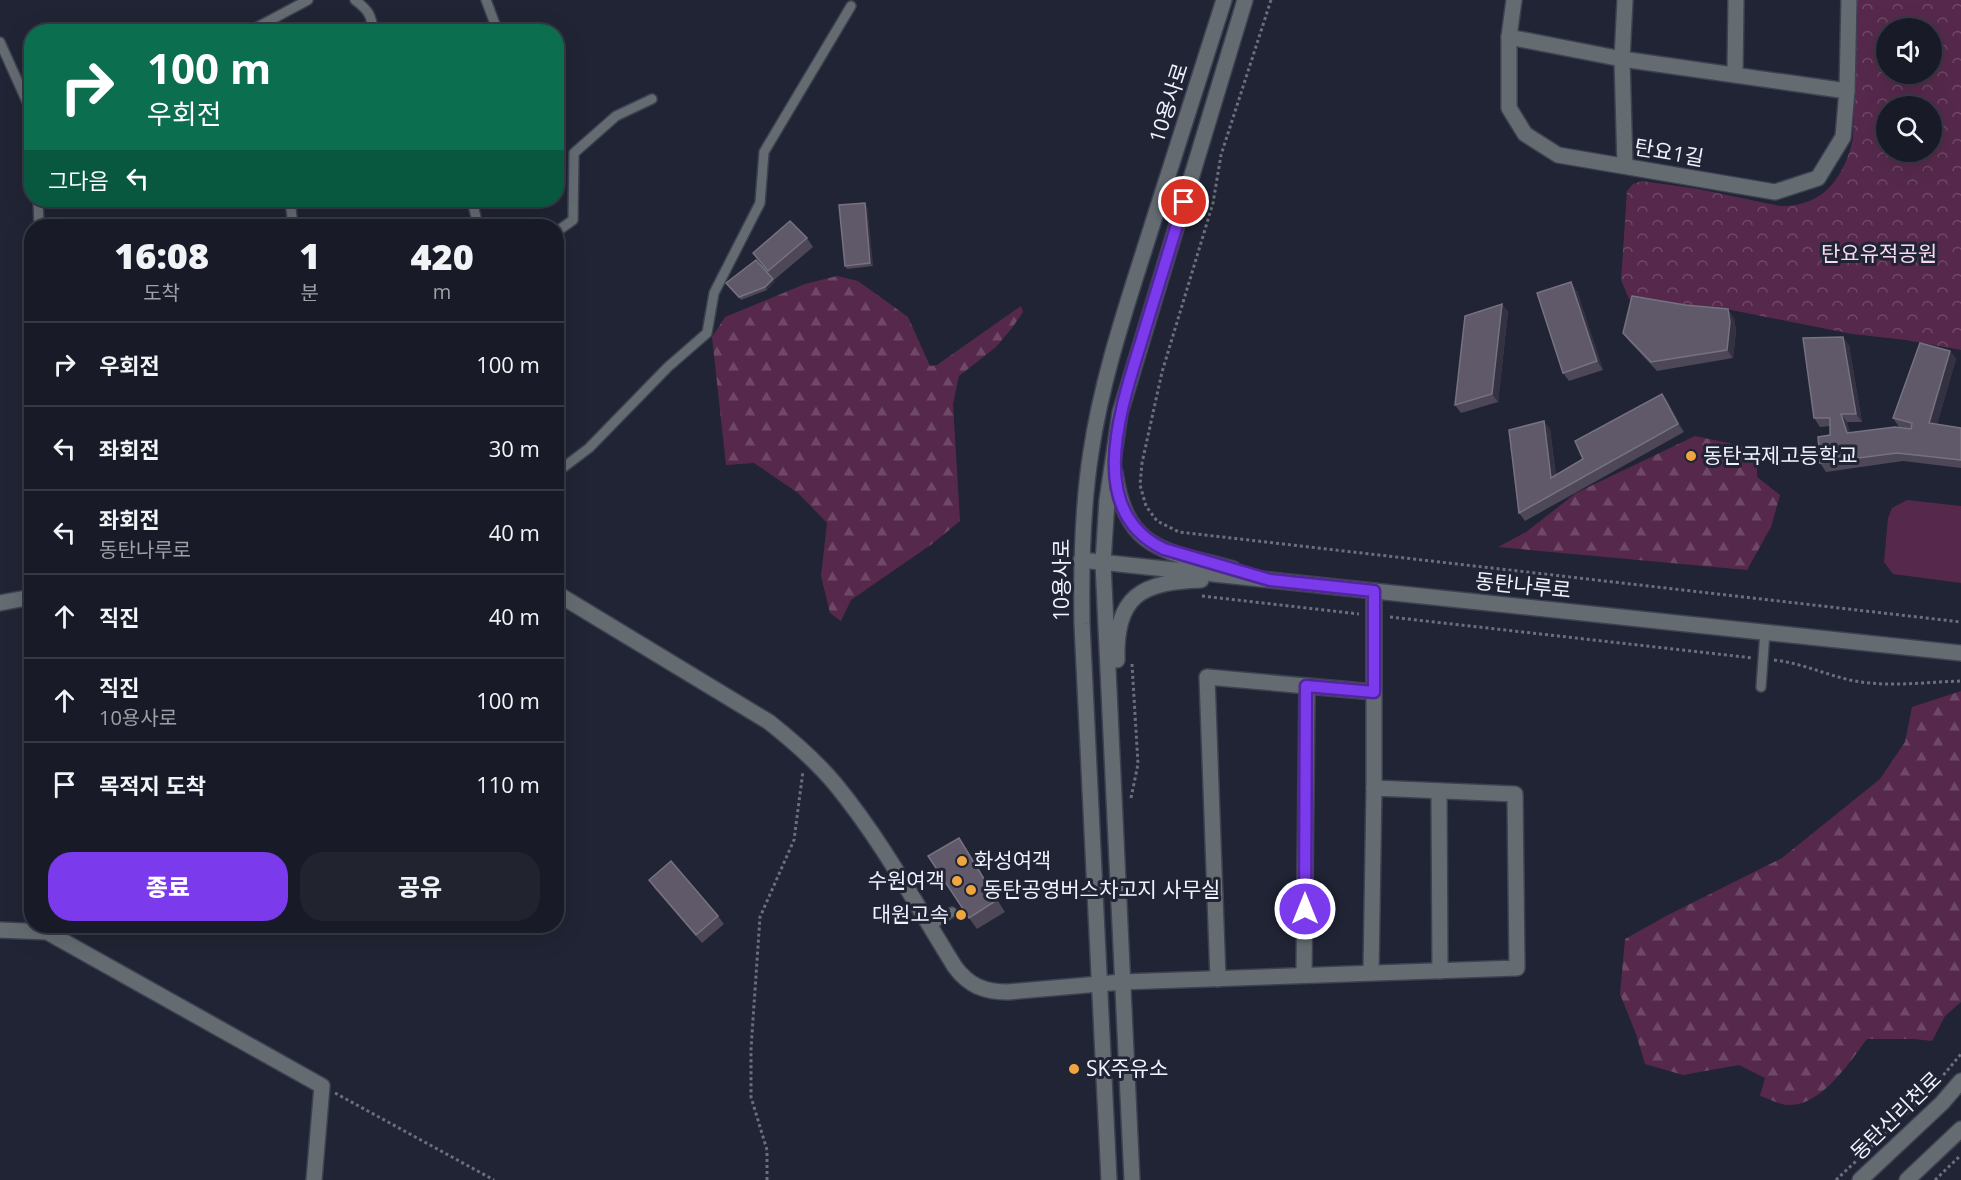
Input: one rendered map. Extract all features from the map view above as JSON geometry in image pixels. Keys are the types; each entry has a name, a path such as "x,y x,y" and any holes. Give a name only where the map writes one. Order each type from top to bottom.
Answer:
{"street":[{"name":"10용사로","path":"1109,1180 1081,560 1090,452 1104,383 1120,326 1224,0"},
{"name":"10용사로","path":"1132,1180 1103,563 1104,529 1120,413 1245,0"},
{"name":"탄요1길","path":"1514,0 1509,37 1509,108 1525,134 1558,155 1775,192 1818,178 1843,137 1847,91 1849,0"},
{"path":"1625,0 1622,58 1625,166"},
{"path":"1735,74 1736,0"},
{"path":"1509,37 1622,58 1847,91"},
{"path":"1114,451 1115,475 1125,513 1132,526 1149,542 1164,549 1270,580"},
{"name":"동탄나루로","path":"1081,560 1961,653"},
{"path":"1114,784 1121,741 1117,648 1119,622 1128,605 1138,594 1150,587 1167,582 1245,578 1270,580"},
{"path":"1371,973 1374,591"},
{"path":"0,603 24,598"},
{"path":"564,598 769,722 806,754 834,783 855,810 962,977 981,989 1008,992 1122,982 1516,968 1515,794 1374,788"},
{"path":"1218,979 1207,677 1374,692"},
{"path":"1304,975 1306,686"},
{"path":"1439,790 1440,971"},
{"path":"0,930 24,928"},
{"path":"49,933 322,1086 314,1180"},
{"name":"동탄신리천로","path":"1860,1180 1942,1103 1961,1081"},
{"path":"1907,1180 1961,1129"}],"lane":[{"path":"263,24 308,0"},
{"path":"355,0 368,10 372,17 372,24"},
{"path":"486,0 495,24"},
{"path":"564,467 589,448 668,367 707,333 714,293 760,203 764,152 850,6"},
{"path":"0,42 24,95"},
{"path":"564,226 573,220 574,153 616,116 652,99"},
{"path":"1761,687 1765,632"},
{"path":"929,927 952,912"}],"path":[{"path":"1270,0 1221,155 1213,203 1162,372 1150,421 1140,484 1146,506 1157,521 1179,532 1961,622"},
{"path":"767,1180 767,1150 751,1097 751,1049 760,917 794,840 806,754"},
{"path":"1902,1117 1931,1090 1961,1054"},
{"path":"322,1086 494,1180"},
{"path":"1836,1180 1895,1124"},
{"path":"1935,1180 1961,1155"}],"green space":[{"name":"탄요유적공원","path":"1858,0 1961,0 1961,350 1906,340 1852,334 1731,310 1629,299 1621,280 1627,191 1633,184 1642,181 1698,189 1780,206 1795,205 1820,196 1829,188 1844,166 1853,139"},
{"path":"837,276 858,281 908,317 930,366 937,365 1021,306 1023,312 996,347 959,376 953,404 960,521 932,544 851,600 841,621 830,613 821,576 827,523 798,493 754,463 726,465 712,337 725,317 805,284"},
{"path":"1695,436 1757,449 1757,477 1780,495 1771,527 1747,570 1498,547 1526,532 1576,493"},
{"path":"1907,500 1961,506 1961,583 1893,574 1884,562 1888,518 1892,508"},
{"path":"1961,691 1961,1002 1945,1016 1932,1041 1867,1039 1843,1071 1823,1091 1799,1104 1787,1105 1760,1096 1765,1078 1739,1065 1683,1075 1645,1064 1620,994 1625,939 1782,858 1880,779 1905,742 1912,707"}],"building":[{"path":"865,203 870,263 845,266 839,205"},
{"path":"790,221 807,238 768,271 753,253"},
{"path":"756,260 773,279 765,287 739,297 726,283"},
{"path":"1571,282 1597,361 1563,373 1537,293"},
{"path":"1632,296 1685,305 1728,309 1730,322 1727,350 1651,362 1623,333"},
{"path":"1502,304 1492,394 1455,405 1465,316"},
{"path":"1843,337 1856,414 1841,414 1847,433 1895,427 1911,429 1912,423 1893,418 1920,343 1950,351 1929,423 1961,428 1961,460 1897,453 1820,463 1818,437 1830,435 1830,418 1814,418 1803,338"},
{"path":"1662,394 1678,424 1519,513 1509,430 1544,421 1551,478 1583,459 1575,441"},
{"name":"동탄공영버스차고지 사무실","path":"959,838 997,900 969,918 928,856"},
{"path":"671,861 718,916 696,935 649,880"}],"place":[{"name":"동탄국제고등학교","path":"1691,456"},
{"name":"화성여객","path":"962,861"},
{"name":"수원여객","path":"957,881"},
{"name":"동탄공영버스차고지 사무실","path":"971,890"},
{"name":"대원고속","path":"961,915"},
{"name":"SK주유소","path":"1074,1069"}],"route":[{"path":"1184,202 1120,413 1114,451 1115,475 1125,513 1132,526 1141,535 1149,542 1164,549 1270,580 1374,591 1374,692 1306,686 1305,909"}]}
